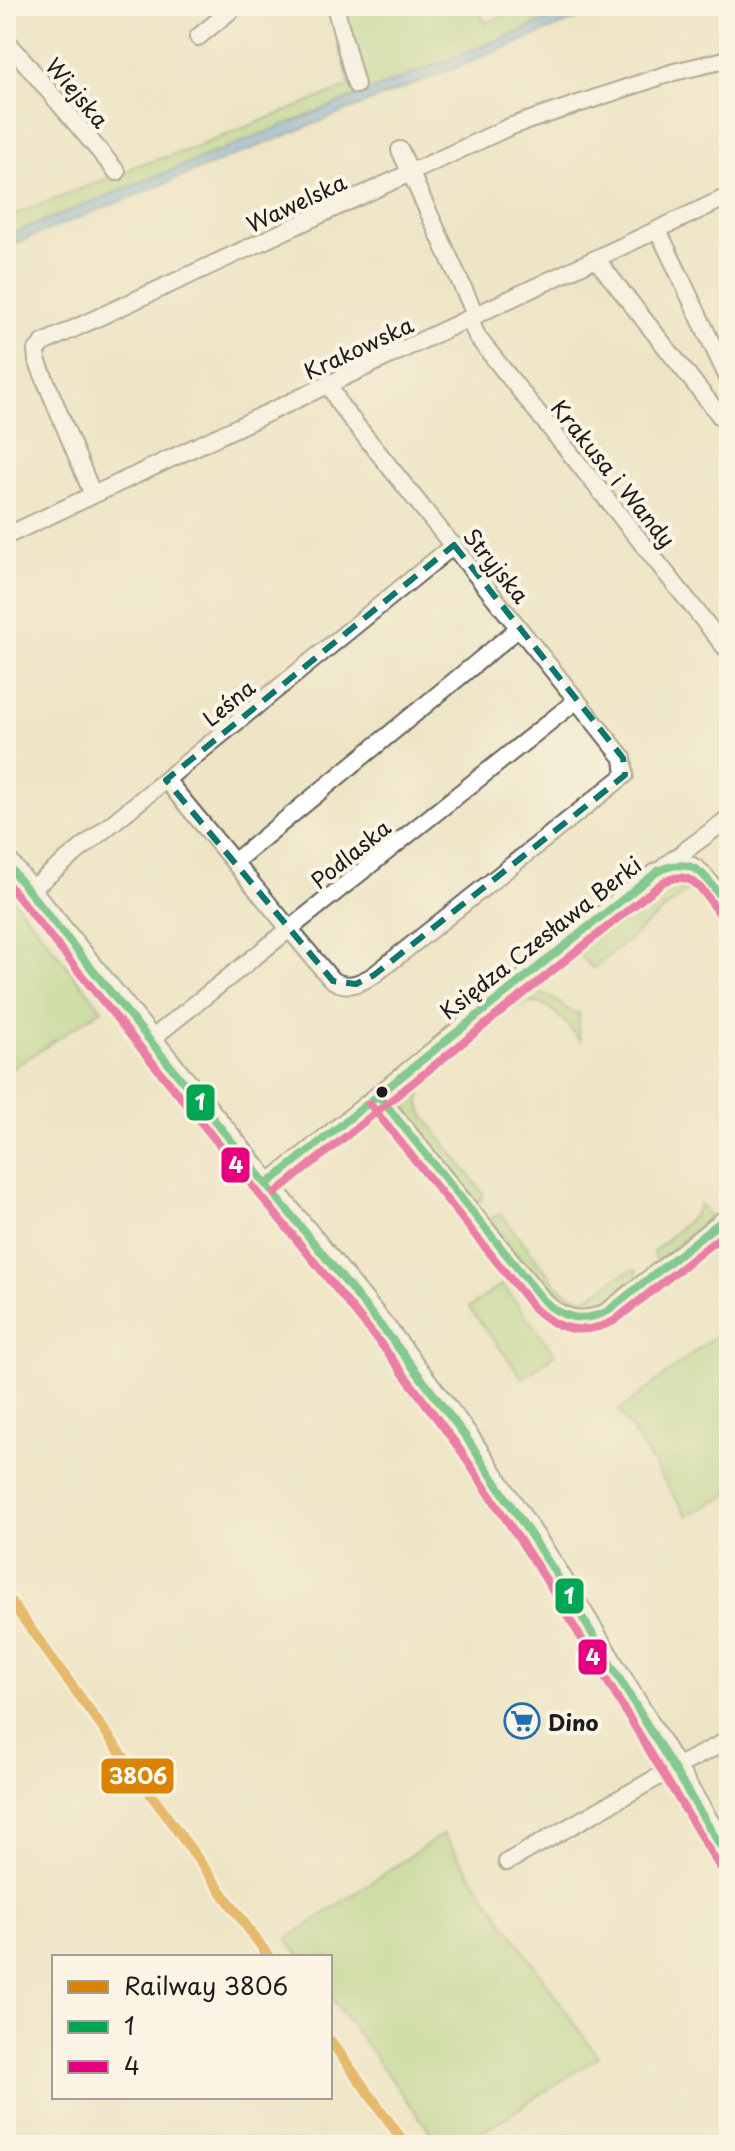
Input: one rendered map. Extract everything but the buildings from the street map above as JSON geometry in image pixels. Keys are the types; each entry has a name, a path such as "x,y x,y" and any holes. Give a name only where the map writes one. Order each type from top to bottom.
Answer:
{"main road":[{"path":"6,863 398,1347 466,1437 553,1569 729,1860"}],"street":[{"path":"198,37 236,6"},
{"path":"335,6 356,85"},
{"name":"Wiejska","path":"6,40 117,172"},
{"name":"Wawelska","path":"93,495 37,360 36,351 43,343 509,127 674,72 729,59"},
{"name":"Krakusa i Wandy","path":"400,150 478,338 729,652"},
{"name":"Krakowska","path":"6,536 729,196"},
{"path":"658,230 729,380"},
{"path":"596,259 726,421"},
{"name":"Stryjska","path":"289,931 333,981 345,985 362,982 625,775 623,758 340,405 329,384"},
{"name":"Leśna","path":"29,891 454,545"},
{"path":"234,862 519,628"},
{"name":"Podlaska","path":"150,1040 577,700"},
{"path":"166,780 289,931"},
{"path":"663,868 729,818"},
{"name":"Księdza Czesława Berki","path":"266,1185 663,868 677,863 697,869 729,907"},
{"path":"378,1095 543,1300 556,1312 569,1318 587,1320 608,1311 729,1215"},
{"path":"507,1862 729,1740"}],"highlighted area":[{"path":"454,545 623,758 625,775 374,975 356,984 333,981 166,780"}],"green space":[{"path":"328,6 479,6 485,23 528,6 583,6 6,236 6,218 132,167 188,150 350,86"},
{"path":"683,872 699,881 593,969 574,949 670,873"},
{"path":"6,890 102,1009 6,1073"},
{"path":"530,991 547,995 568,1010 580,1014 580,1040 560,1017 545,1006 528,1003 517,1006 429,1078 420,1095 423,1114 483,1193 481,1201 474,1200 416,1128 409,1112 408,1099 422,1072 508,998"},
{"path":"700,1204 710,1217 659,1261 654,1258 653,1252 692,1217"},
{"path":"501,1214 557,1285 569,1294 589,1296 634,1270 637,1271 637,1280 601,1305 581,1310 559,1305 492,1224 492,1218"},
{"path":"502,1284 555,1354 523,1378 469,1308"},
{"path":"729,1325 729,1495 687,1516 619,1411"},
{"path":"443,1834 598,2057 463,2145 440,2145 332,1999 332,1955 299,1955 287,1939"}],"water":[{"path":"583,6 610,6 6,247 6,236"}],"rail line":[{"name":"3806","path":"6,1595 268,1955"},
{"name":"3806","path":"332,2043 406,2145"}],"transit line":[{"name":"1","path":"6,863 390,1337 466,1437 553,1569 729,1860"},
{"name":"1","path":"266,1185 658,871 671,866 692,867 707,879 729,907"},
{"name":"4","path":"274,1194 663,882 674,878 690,880 697,884 720,914"},
{"name":"4","path":"6,882 381,1344 456,1444 543,1575 719,1866"},
{"name":"1","path":"378,1095 543,1300 566,1315 582,1318 608,1311 729,1215"},
{"name":"4","path":"369,1103 534,1308 562,1326 582,1330 614,1321 729,1230"}],"place":[{"name":"Dino","path":"522,1721"}]}
